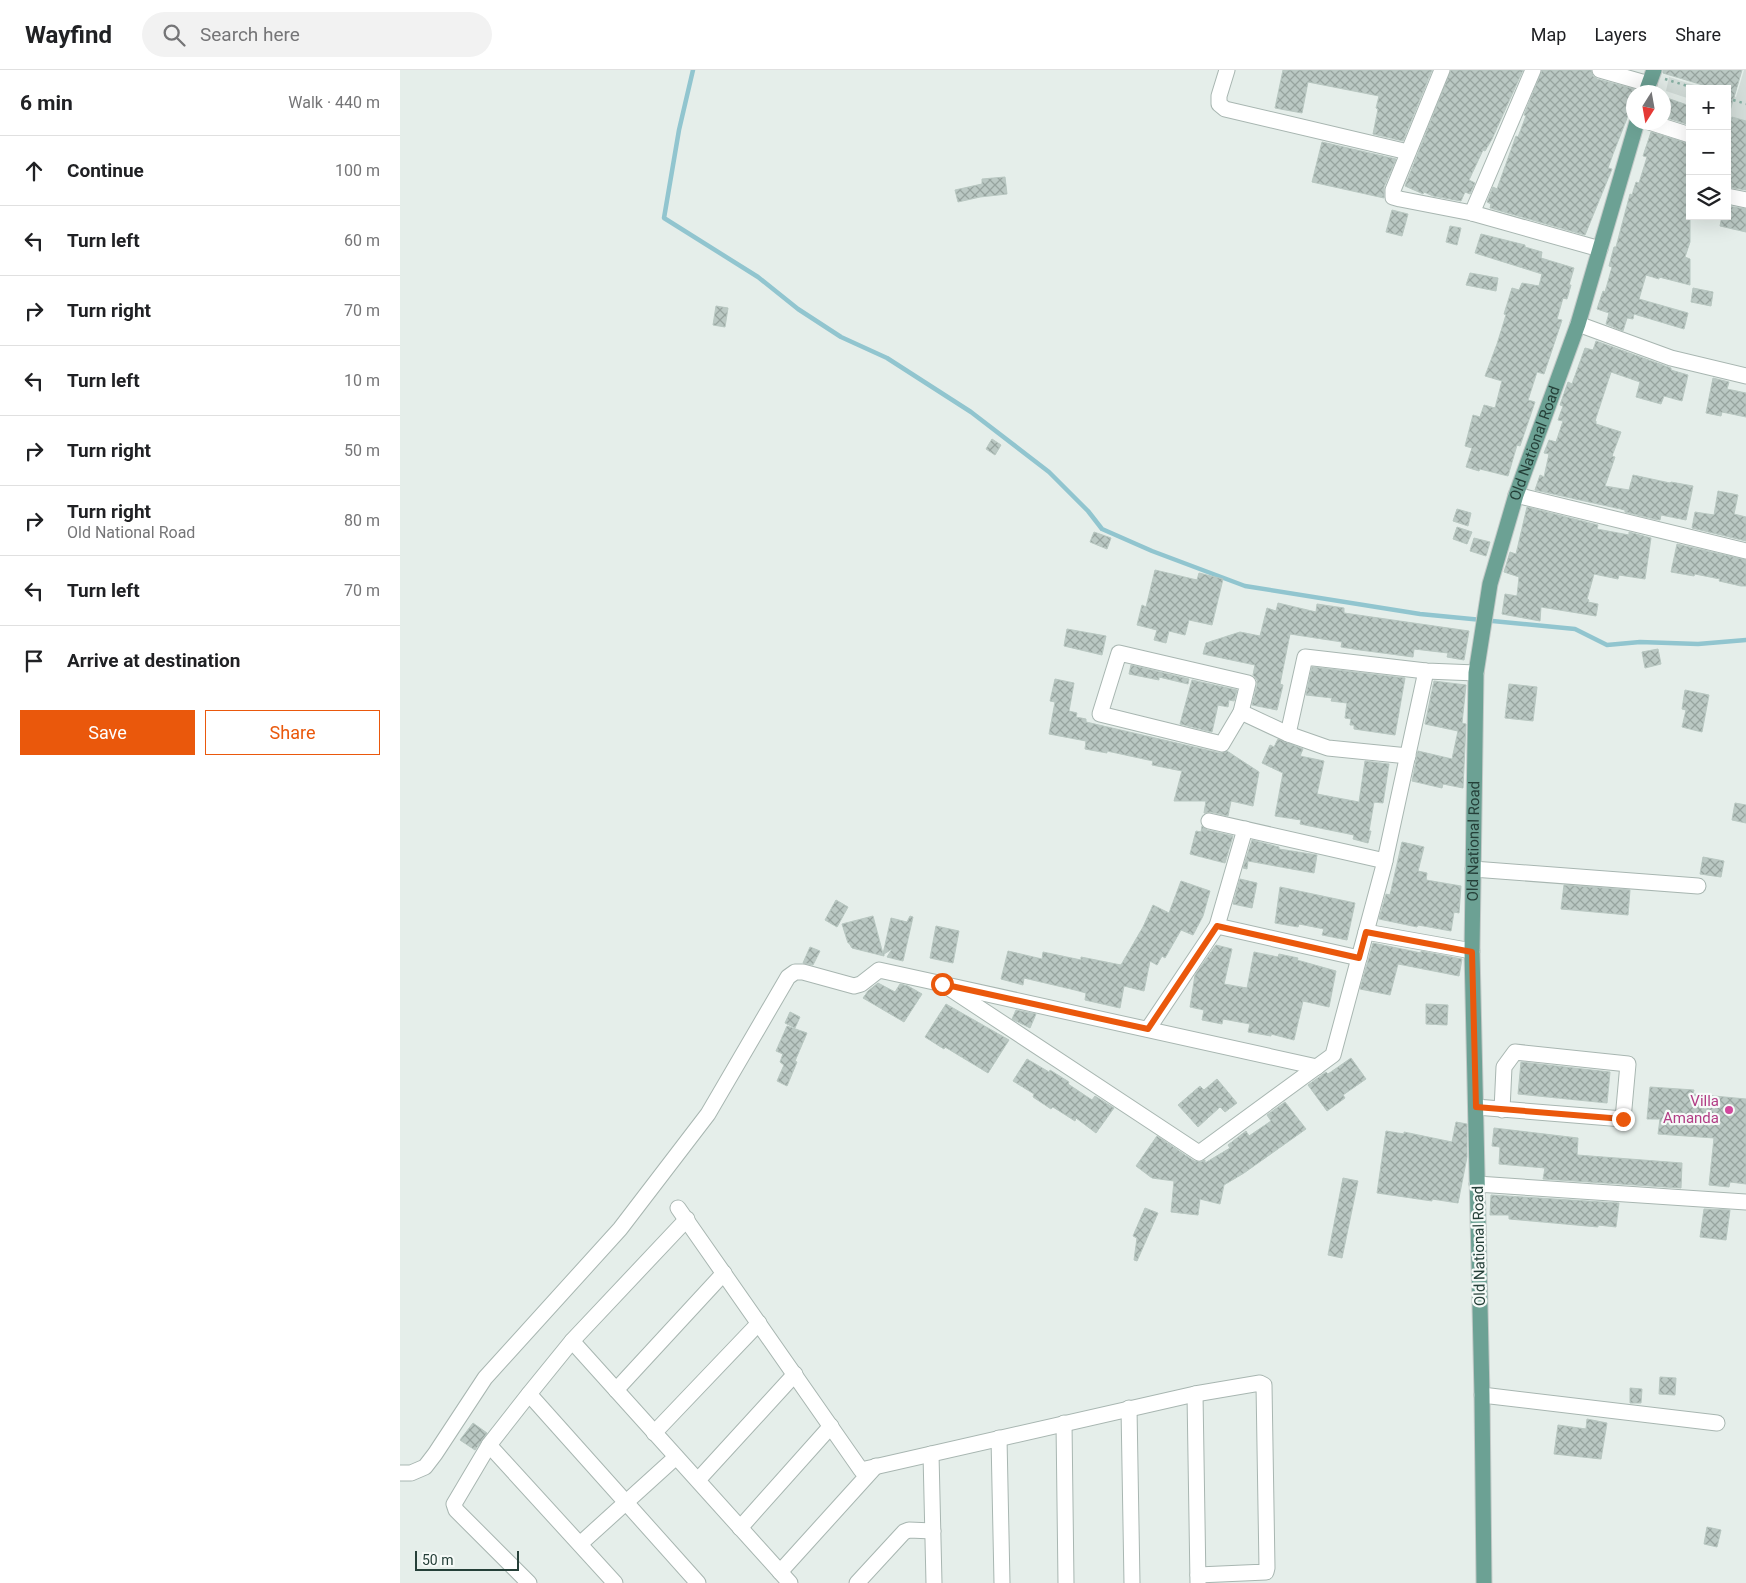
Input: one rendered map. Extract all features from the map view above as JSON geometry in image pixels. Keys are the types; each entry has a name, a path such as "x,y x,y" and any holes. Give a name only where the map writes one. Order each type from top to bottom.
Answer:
{"main road":[{"name":"Old National Road","path":"1484,1583 1482,1396 1472,952 1476,674 1490,584 1516,495 1578,324 1635,130"}],"street":[{"path":"1227,70 1219,104 1225,109 1408,152"},
{"path":"1442,70 1393,190 1393,196 1472,213 1600,248"},
{"path":"1472,213 1533,70"},
{"path":"1600,70 1650,80"},
{"path":"1671,129 1686,134"},
{"path":"1731,197 1746,200"},
{"path":"1578,324 1671,358 1746,376"},
{"path":"1516,495 1746,551"},
{"path":"1119,653 1248,683 1241,712 1222,744 1100,714 1119,653"},
{"path":"1288,734 1305,657 1426,671 1476,674"},
{"path":"942,984 1199,1153 1334,1055 1385,861 1426,671"},
{"path":"1241,712 1288,734 1328,748 1408,756"},
{"path":"1209,821 1385,861"},
{"path":"1148,1029 1217,926 1245,829"},
{"path":"1474,869 1698,886"},
{"path":"1217,926 1359,958"},
{"path":"1366,932 1472,952"},
{"path":"400,1473 411,1473 425,1467 485,1378 620,1229 708,1114 788,977 795,972 802,972 854,986 861,984 880,970 1317,1066"},
{"path":"1476,1107 1502,1110 1623,1119 1628,1064 1515,1052 1504,1068 1502,1110"},
{"path":"1477,1184 1746,1202"},
{"path":"529,1583 456,1510 454,1504 489,1445 529,1394 572,1341 682,1214 861,1470 1195,1394 1260,1383 1264,1385 1268,1568 1266,1572 1198,1579 1195,1394"},
{"path":"616,1390 724,1273"},
{"path":"654,1433 759,1323"},
{"path":"572,1341 785,1578 876,1466"},
{"path":"698,1480 795,1374"},
{"path":"529,1394 698,1583"},
{"path":"1482,1396 1717,1423"},
{"path":"1129,1408 1132,1583"},
{"path":"1064,1423 1066,1583"},
{"path":"740,1528 831,1426"},
{"path":"999,1438 1002,1583"},
{"path":"489,1445 615,1583"},
{"path":"931,1454 934,1583"},
{"path":"580,1544 676,1457"},
{"path":"857,1583 904,1532 909,1530 933,1531"}],"path":[{"path":"1650,80 1686,87"},
{"path":"1731,99 1746,104"}],"shaded area":[{"path":"1744,70 1746,70 1746,168 1731,165 1731,96 1736,97"},
{"path":"1669,77 1694,85 1686,85 1686,98 1671,93 1671,85 1667,85"}],"building":[{"path":"1283,70 1432,70 1403,141 1373,134 1379,96 1308,82 1302,113 1275,108"},
{"path":"1451,70 1523,70 1492,139 1485,151 1483,150 1469,180 1475,183 1470,194 1465,192 1461,201 1433,196 1424,192 1423,194 1405,186"},
{"path":"1542,70 1591,70 1593,76 1597,79 1626,87 1626,121 1608,168 1612,169 1585,235 1490,208 1491,204 1487,202 1493,187 1497,189 1516,136 1518,137 1526,116 1524,115"},
{"path":"1663,70 1742,70 1731,108 1731,85 1703,85 1663,73"},
{"path":"1671,99 1686,105 1686,124 1671,119"},
{"path":"1732,117 1746,121 1746,190 1731,188"},
{"path":"1651,132 1686,143 1686,220 1690,220 1690,242 1685,257 1690,259 1690,285 1646,275 1639,299 1688,313 1684,329 1634,314 1633,319 1627,318 1623,331 1606,324 1609,313 1597,309 1603,291 1605,292 1612,267 1609,266 1630,194 1632,195 1636,182 1639,183 1647,157 1643,156"},
{"path":"1322,142 1396,159 1384,187 1384,198 1312,182"},
{"path":"1005,177 1007,194 958,202 955,190 982,184 982,179"},
{"path":"1731,207 1746,209 1746,232 1720,226 1721,220 1731,220"},
{"path":"1392,210 1408,214 1402,236 1386,232"},
{"path":"1450,226 1461,228 1457,245 1446,242"},
{"path":"1481,234 1525,245 1525,247 1542,252 1541,258 1574,268 1567,299 1563,298 1557,319 1562,320 1544,374 1537,372 1528,400 1535,402 1520,446 1517,445 1508,476 1466,467 1472,448 1465,446 1473,415 1480,417 1484,405 1495,408 1502,381 1485,376 1506,315 1504,314 1512,288 1519,290 1522,283 1539,286 1542,274 1475,253"},
{"path":"1470,273 1498,278 1496,291 1466,285"},
{"path":"1693,288 1713,292 1711,306 1691,302"},
{"path":"716,306 728,308 725,327 713,325"},
{"path":"1596,341 1688,375 1682,401 1664,396 1661,404 1636,397 1640,382 1611,372 1595,421 1596,424 1621,432 1612,456 1615,457 1605,486 1629,490 1633,475 1693,486 1686,520 1661,515 1660,520 1654,519 1625,512 1625,510 1535,490 1540,475 1544,477 1549,454 1544,453 1549,440 1556,442 1563,421 1558,420 1563,406 1560,405 1568,382 1572,384 1585,348 1593,350"},
{"path":"1713,378 1729,382 1727,389 1746,393 1746,417 1722,412 1721,416 1706,413"},
{"path":"992,439 1001,445 995,455 986,449"},
{"path":"1718,491 1738,495 1734,514 1746,517 1746,541 1692,528 1695,512 1714,515"},
{"path":"1527,507 1598,525 1597,529 1629,535 1629,532 1651,538 1645,579 1619,575 1618,579 1594,574 1587,599 1589,600 1588,602 1598,604 1596,616 1541,607 1540,621 1502,614 1505,594 1517,596 1519,577 1504,572 1510,552 1516,554"},
{"path":"1457,509 1471,513 1468,526 1453,521"},
{"path":"1457,527 1472,532 1467,544 1453,539"},
{"path":"1094,532 1111,538 1107,549 1090,542"},
{"path":"1474,538 1490,542 1486,556 1470,551"},
{"path":"1677,544 1746,560 1746,586 1695,574 1694,576 1671,572"},
{"path":"1155,570 1197,580 1199,573 1223,579 1212,625 1189,620 1185,635 1169,631 1166,643 1154,640 1157,630 1137,625 1142,605 1146,607"},
{"path":"1278,603 1316,612 1317,604 1344,608 1344,613 1469,631 1464,660 1447,657 1448,653 1414,649 1413,657 1360,650 1341,647 1342,642 1290,634 1280,684 1283,685 1277,710 1252,705 1257,685 1257,680 1253,675 1255,665 1203,654 1206,643 1240,632 1260,636 1267,608 1276,611"},
{"path":"1067,629 1106,636 1102,655 1064,646"},
{"path":"1658,649 1661,664 1645,668 1642,652"},
{"path":"1131,665 1189,679 1188,684 1159,677 1159,680 1129,674"},
{"path":"1312,667 1405,678 1395,735 1354,729 1354,725 1350,725 1351,719 1345,718 1347,703 1331,701 1332,698 1306,695"},
{"path":"1055,679 1074,683 1069,711 1077,713 1076,717 1086,719 1086,722 1220,753 1227,751 1259,772 1253,806 1231,801 1228,816 1211,812 1204,813 1206,801 1174,801 1182,771 1152,765 1153,761 1107,751 1107,753 1085,749 1086,741 1049,734 1055,702 1050,701"},
{"path":"1192,680 1237,690 1234,701 1229,700 1228,707 1218,705 1212,732 1180,724"},
{"path":"1434,681 1466,685 1462,723 1466,724 1463,788 1443,784 1442,788 1412,781 1418,751 1452,759 1458,731 1425,724"},
{"path":"1509,684 1537,687 1533,721 1505,718"},
{"path":"1685,690 1709,695 1702,732 1682,727 1686,710 1682,709"},
{"path":"1278,739 1303,749 1300,756 1324,761 1317,794 1359,802 1365,761 1389,764 1383,803 1374,802 1368,843 1353,839 1354,835 1300,824 1301,820 1275,816 1283,773 1262,763 1270,745 1274,747"},
{"path":"1735,803 1746,805 1746,823 1732,820"},
{"path":"1202,826 1207,830 1233,836 1225,863 1190,854 1196,831 1201,832"},
{"path":"1252,840 1279,847 1279,849 1317,855 1314,873 1248,861 1247,869 1243,868"},
{"path":"1402,842 1424,847 1418,871 1427,873 1426,880 1461,886 1459,913 1454,912 1451,931 1418,925 1417,927 1379,919 1386,894 1390,895"},
{"path":"1703,857 1724,861 1721,877 1700,874"},
{"path":"1240,879 1257,883 1252,908 1233,904"},
{"path":"1181,881 1210,891 1203,916 1193,935 1181,930 1165,958 1162,956 1157,965 1150,961 1144,991 1124,986 1120,1008 1085,1000 1086,993 1075,990 1024,978 1023,985 1001,979 1008,951 1042,959 1043,952 1081,960 1081,957 1121,965 1143,927 1153,905 1169,913"},
{"path":"1564,885 1630,890 1628,915 1561,909"},
{"path":"1280,887 1355,903 1347,940 1322,935 1324,929 1299,924 1298,927 1275,923"},
{"path":"836,900 848,907 837,927 825,920"},
{"path":"873,916 883,954 891,918 907,922 910,916 913,917 903,961 887,957 892,949 884,954 884,956 852,948 848,943 842,924"},
{"path":"936,926 959,931 953,963 930,958"},
{"path":"1373,943 1462,959 1459,976 1398,964 1390,995 1360,989"},
{"path":"1216,945 1232,949 1224,984 1247,988 1254,952 1278,957 1279,954 1298,958 1297,960 1336,971 1329,1007 1303,1001 1294,1040 1271,1034 1271,1036 1248,1032 1250,1024 1223,1019 1222,1024 1202,1020 1204,1010 1190,1007 1195,975"},
{"path":"810,947 820,951 813,965 803,963"},
{"path":"878,983 895,992 900,984 922,994 904,1022 863,998"},
{"path":"946,1004 1009,1040 988,1073 925,1037"},
{"path":"1426,1004 1448,1005 1447,1025 1426,1024"},
{"path":"1016,1010 1036,1014 1030,1028 1012,1019"},
{"path":"790,1012 800,1017 795,1028 785,1023"},
{"path":"787,1026 807,1033 787,1086 777,1081 784,1065 780,1062 783,1054 776,1051"},
{"path":"1351,1058 1366,1079 1343,1095 1345,1098 1327,1111 1308,1085"},
{"path":"1027,1059 1049,1072 1050,1070 1092,1100 1095,1096 1114,1108 1096,1133 1076,1118 1075,1121 1053,1107 1051,1109 1033,1097 1034,1094 1013,1081"},
{"path":"1521,1062 1610,1072 1607,1103 1518,1094"},
{"path":"1217,1079 1237,1103 1225,1112 1220,1107 1198,1127 1178,1105 1200,1086 1204,1090"},
{"path":"1650,1087 1694,1090 1693,1094 1746,1099 1746,1184 1730,1182 1729,1187 1709,1185 1714,1138 1658,1134 1660,1119 1647,1119"},
{"path":"1285,1102 1306,1129 1224,1185 1220,1204 1200,1199 1198,1215 1171,1212 1174,1181 1152,1178 1136,1166 1157,1136 1194,1161 1200,1162 1205,1160 1205,1163 1230,1148 1228,1145 1246,1131 1249,1136 1271,1121 1267,1115"},
{"path":"1456,1122 1467,1124 1467,1157 1458,1203 1377,1193 1386,1131 1404,1134 1404,1132 1452,1142"},
{"path":"1494,1128 1578,1138 1577,1155 1682,1163 1681,1188 1543,1179 1545,1168 1499,1164 1500,1147 1492,1146"},
{"path":"1343,1178 1358,1181 1342,1258 1328,1255"},
{"path":"1491,1195 1619,1203 1616,1227 1509,1219 1509,1215 1490,1215"},
{"path":"1145,1208 1158,1213 1137,1261 1134,1260 1137,1238 1133,1236"},
{"path":"1704,1209 1730,1210 1726,1240 1700,1237"},
{"path":"1660,1377 1676,1378 1675,1395 1659,1394"},
{"path":"1630,1388 1642,1389 1641,1403 1630,1403"},
{"path":"1587,1419 1607,1423 1601,1459 1554,1454 1558,1425 1586,1429"},
{"path":"473,1423 487,1433 475,1450 460,1440"},
{"path":"1707,1527 1721,1530 1717,1547 1704,1544"}],"waterway":[{"path":"693,70 679,130 664,218 758,277 798,309 841,337 887,358 971,412 1049,472 1088,511 1102,529 1152,551 1245,586 1420,614 1575,629 1607,645 1640,642 1698,644 1746,640"}],"place":[{"name":"Villa Amanda","path":"1729,1110"}],"route":[{"path":"942,984 1148,1029 1217,926 1359,958 1366,932 1472,952 1476,1107 1623,1119"}]}
